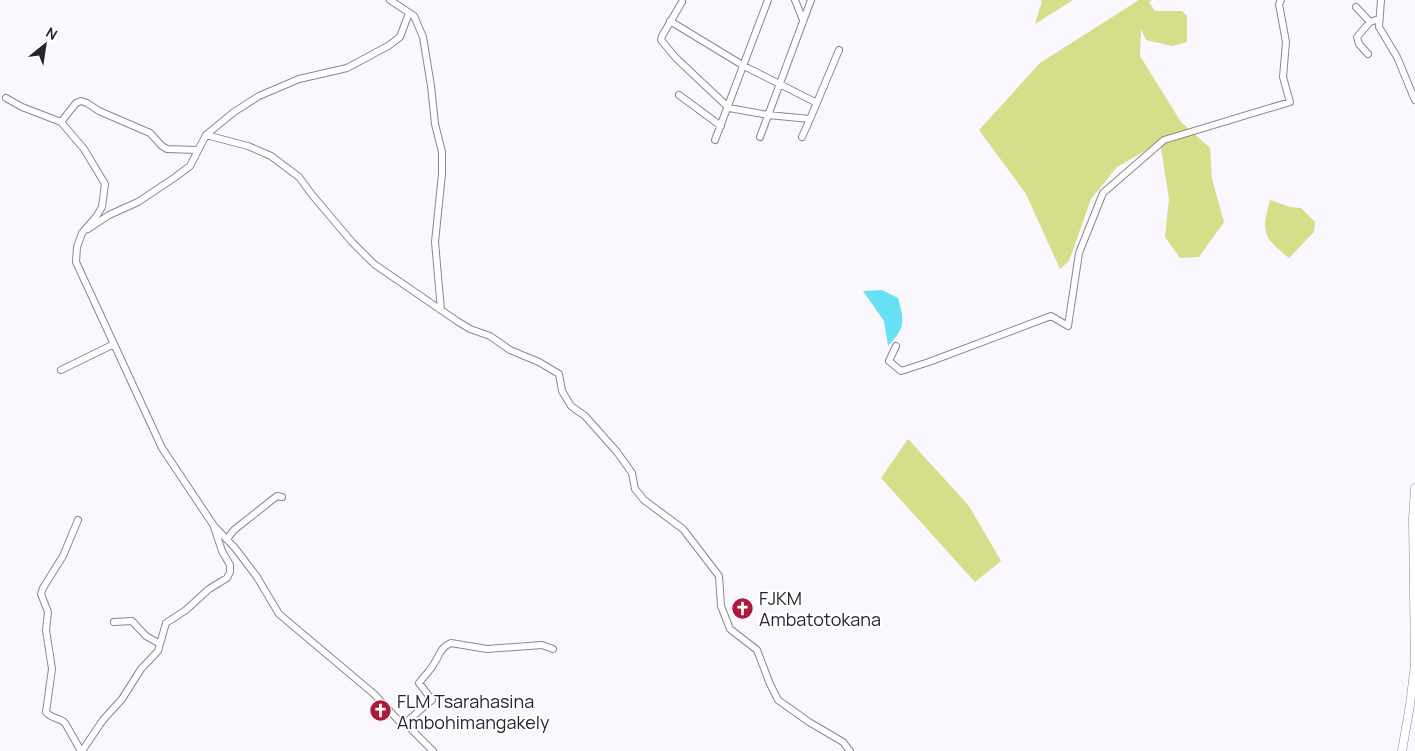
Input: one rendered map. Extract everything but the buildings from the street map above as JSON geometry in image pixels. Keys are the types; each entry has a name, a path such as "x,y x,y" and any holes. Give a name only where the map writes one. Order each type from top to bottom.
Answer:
{"street":[{"path":"390,0 414,16 423,37 442,152 442,174 435,242 438,293 442,310"},
{"path":"716,140 768,0"},
{"path":"795,0 803,20"},
{"path":"760,137 811,0"},
{"path":"896,346 890,361 901,370 929,362 1051,316 1068,326 1079,253 1103,193 1164,140 1290,102 1283,77 1286,42 1279,4 1281,0"},
{"path":"1381,0 1379,27 1397,57 1415,100"},
{"path":"682,2 661,40 676,58 728,108 768,115 810,119"},
{"path":"1356,7 1370,22"},
{"path":"82,233 109,215 138,202 190,166 206,135 234,112 259,96 299,79 347,68 388,46 400,37 409,13"},
{"path":"1368,54 1359,44 1357,37 1370,22 1380,19"},
{"path":"670,21 744,66 817,103"},
{"path":"802,137 839,50"},
{"path":"679,94 721,126"},
{"path":"6,98 22,107 61,122 84,149 105,184 102,207 82,233 77,246 76,262 162,448 214,526 257,577 280,614 374,694 399,721 405,723 433,751"},
{"path":"61,122 76,103 81,101 150,133 167,149 197,150"},
{"path":"206,135 248,146 271,156 299,177 352,242 374,264 470,329 490,336 510,350 539,362 559,374 562,392 571,406 585,416 618,452 632,473 635,489 644,500 684,530 719,576 721,606 730,630 757,650 778,700 809,722 843,742 850,751"},
{"path":"61,370 114,344"},
{"path":"1402,751 1415,664 1415,488"},
{"path":"226,539 234,530 277,496 282,497"},
{"path":"78,520 63,556 42,588 42,594 48,612 46,630 52,669 46,712 48,716 61,720 64,723 83,751 103,720 122,699 142,669 158,651 166,623 186,610 209,589 227,578 230,572 230,565 222,551 214,526"},
{"path":"114,622 132,621 146,636 160,644"},
{"path":"405,723 432,700 419,683 435,662 441,650 451,643 487,649 542,645 553,649"}],"green space":[{"path":"1040,0 1073,0 1035,24 1042,1"},
{"path":"1139,0 1152,0 1149,2 1155,11 1182,11 1187,16 1187,42 1172,46 1146,40 1141,29 1140,56 1181,122 1210,148 1212,179 1224,222 1199,257 1180,258 1165,237 1169,199 1160,142 1117,167 1091,199 1069,261 1060,269 1026,194 979,130 1040,63"},
{"path":"1270,200 1290,207 1301,208 1315,222 1314,232 1289,258 1274,245 1266,234 1265,227"},
{"path":"908,439 969,506 1001,561 975,582 881,478"}],"water":[{"path":"882,290 898,298 902,313 902,324 898,334 888,346 884,321 863,291"}],"place":[{"name":"FJKM Ambatotokana","path":"743,608"},
{"name":"FLM Tsarahasina Ambohimangakely","path":"381,711"}]}
